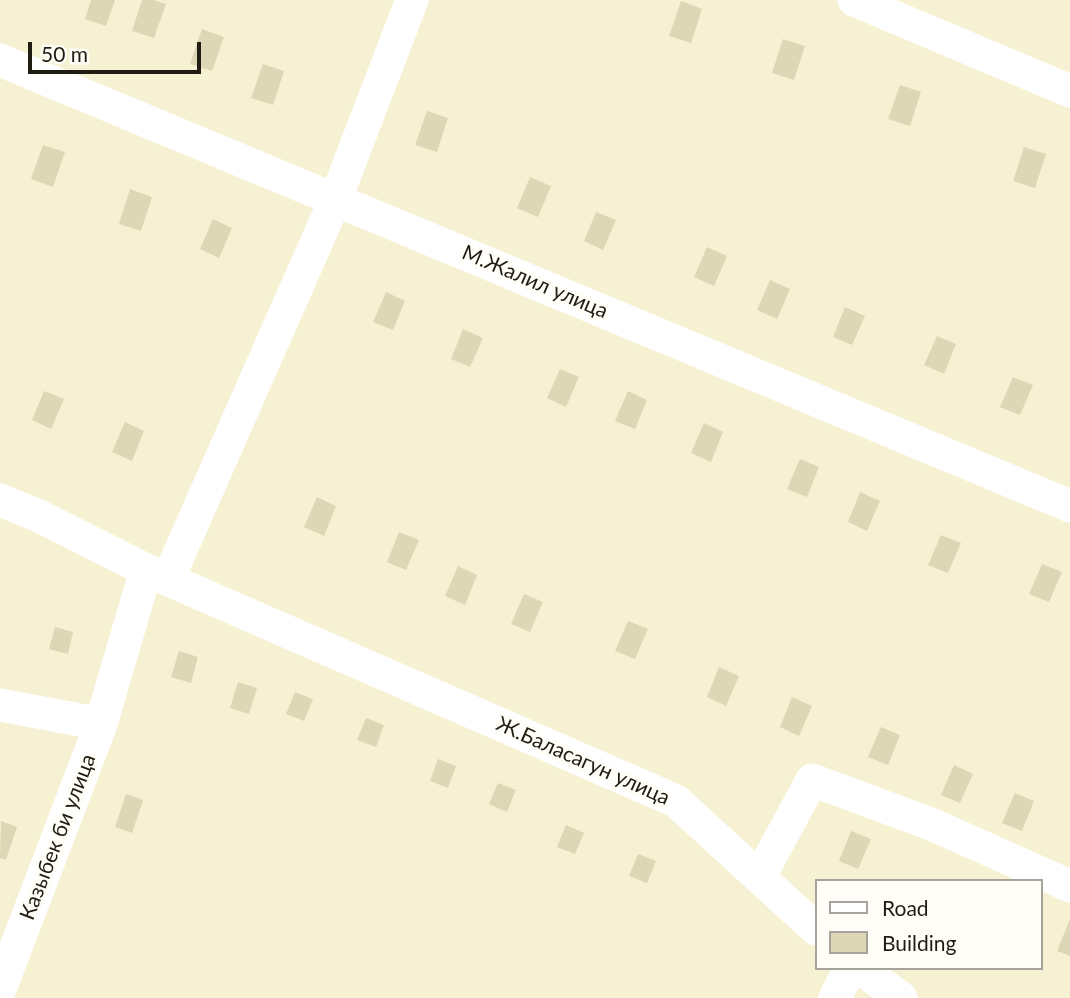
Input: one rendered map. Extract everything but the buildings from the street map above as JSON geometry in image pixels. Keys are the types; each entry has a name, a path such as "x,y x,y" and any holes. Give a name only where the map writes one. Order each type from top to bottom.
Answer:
{"street":[{"path":"0,705 101,723 157,575 336,198 412,0"},
{"path":"854,0 1070,91"},
{"name":"М.Жалил улица","path":"0,60 1070,506"},
{"name":"Ж.Баласагун улица","path":"0,500 39,516 157,575 676,801 814,927"},
{"name":"Казыбек би улица","path":"0,989 101,723"},
{"path":"760,876 812,780 932,824 1070,886"},
{"path":"835,998 849,970"},
{"path":"863,970 901,998"}]}
